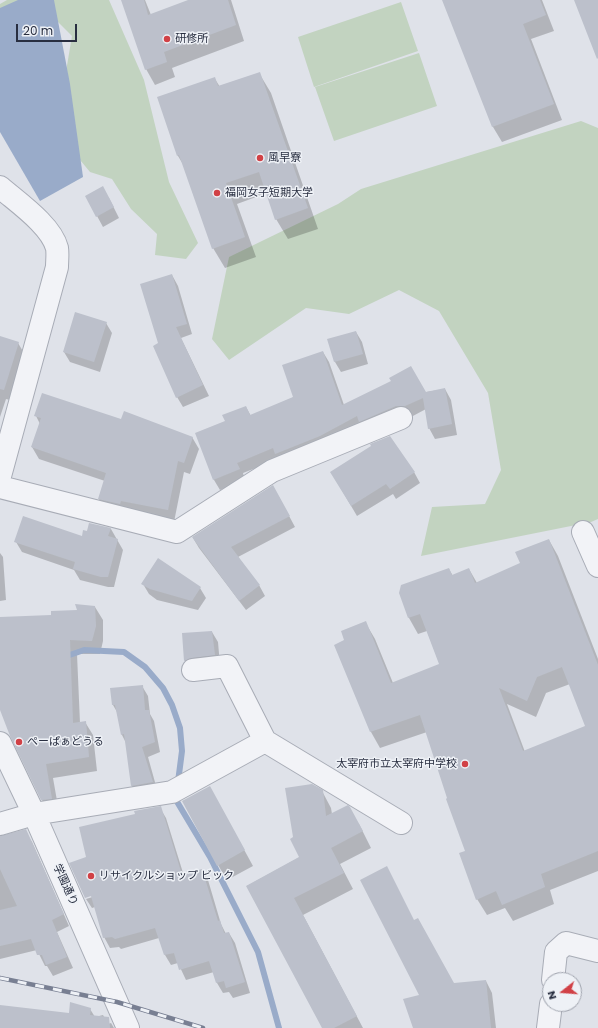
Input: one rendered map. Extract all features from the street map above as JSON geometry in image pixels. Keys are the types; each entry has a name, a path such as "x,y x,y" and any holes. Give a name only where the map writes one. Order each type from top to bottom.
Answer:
{"street":[{"path":"0,187 42,224 50,234 57,248 57,267 0,476"},
{"path":"0,487 177,532 272,471 401,418"},
{"path":"583,532 598,566"},
{"path":"193,670 227,666 265,741 401,823"},
{"path":"0,824 34,814 172,792 265,741"},
{"name":"学園通り","path":"0,743 34,814 128,1028"},
{"path":"554,972 556,952 566,943 598,951"},
{"path":"548,1028 550,1012"}],"green space":[{"path":"7,0 109,0 144,80 169,182 198,243 186,259 155,255 157,234 131,209 112,179 90,172 71,149 61,101 72,36 43,7 0,67 0,4"},
{"path":"401,2 418,51 314,87 298,37"},
{"path":"419,53 437,106 334,141 315,87"},
{"path":"581,121 598,128 598,519 591,522 421,556 432,507 485,504 501,470 488,393 439,311 399,290 349,314 306,308 229,360 212,339 229,257 338,204 361,189"}],"water":[{"path":"18,0 54,0 70,84 83,177 40,201 0,132 0,8"}],"building":[{"name":"研修所","path":"121,0 144,0 148,15 188,0 228,0 236,25 164,52 167,62 145,70"},
{"path":"442,0 540,0 546,15 523,24 554,104 492,127"},
{"path":"574,0 598,0 597,59"},
{"path":"260,72 308,208 275,220 259,172 226,183 245,237 212,249 179,155 177,156 157,97 215,77 218,86"},
{"path":"103,186 114,207 96,217 85,196"},
{"path":"172,274 187,324 176,327 203,385 176,398 153,346 158,343 140,284"},
{"path":"75,312 107,322 94,362 63,352"},
{"path":"356,331 363,354 334,362 327,339"},
{"path":"0,336 19,342 4,390 0,389"},
{"path":"323,351 342,405 391,381 389,378 411,366 426,392 445,388 452,424 428,429 423,398 405,406 396,406 359,422 357,416 320,436 275,454 273,448 237,463 240,469 213,480 195,433 225,421 222,415 246,406 250,415 293,397 282,365"},
{"path":"42,393 121,419 124,411 193,437 184,463 178,461 168,510 121,501 120,504 98,499 106,473 31,447 41,418 34,416"},
{"path":"390,436 415,472 390,489 386,484 351,506 330,472 371,446 370,444"},
{"path":"273,485 290,516 231,547 260,585 239,601 192,537"},
{"path":"23,516 82,536 83,530 87,531 89,523 111,528 108,536 118,539 108,577 101,577 73,569 75,562 14,542"},
{"path":"549,539 598,665 598,851 541,874 545,887 502,905 496,891 476,900 459,853 465,851 446,799 447,798 420,715 370,732 334,645 344,640 341,631 366,621 391,683 439,664 420,614 408,618 399,593 401,585 449,568 452,575 469,568 475,583 520,563 515,552","holes":["562,667 585,726 523,751 499,688 527,701 537,677"]},
{"path":"158,558 201,587 192,601 150,589 141,584"},
{"path":"75,604 95,606 96,626 92,641 70,640 73,723 86,721 89,757 46,764 52,799 41,800 10,736 0,710 0,617 51,615 51,611 77,610"},
{"path":"212,631 215,655 192,658 184,661 182,633"},
{"path":"143,685 145,710 149,710 155,742 142,747 153,782 131,786 124,734 121,735 115,705 112,705 110,688"},
{"path":"312,784 323,790 326,816 348,805 363,831 331,848 344,873 294,898 357,1016 334,1028 322,1028 246,886 299,857 290,839 293,837 285,788"},
{"path":"210,786 245,850 217,866 182,801"},
{"path":"161,806 182,875 202,869 218,921 220,920 224,933 229,932 245,982 226,988 224,981 216,983 209,961 179,970 174,953 164,955 155,928 115,939 112,937 103,938 91,896 85,898 69,863 86,857 79,827 135,814 134,811"},
{"path":"26,829 64,914 52,920 67,957 46,965 42,955 37,955 31,939 0,946 0,910 17,906 0,869 0,836"},
{"path":"387,866 414,920 418,918 454,983 486,980 491,1028 413,1028 403,999 419,995 360,880"},
{"path":"70,1002 91,1008 90,1015 109,1017 110,1028 0,1028 0,1005 69,1013"}],"waterway":[{"path":"64,657 84,650 124,652 145,667 163,688 172,705 180,728 182,751 178,782"},
{"path":"176,800 210,857 258,952 279,1028"}],"railway":[{"path":"0,978 117,1002 203,1028"}],"place":[{"name":"研修所","path":"167,39"},
{"name":"風早寮","path":"260,158"},
{"name":"福岡女子短期大学","path":"217,193"},
{"name":"ぺーぱぁどうる","path":"19,742"},
{"name":"太宰府市立太宰府中学校","path":"465,764"},
{"name":"リサイクルショップ ビック","path":"91,876"}]}
